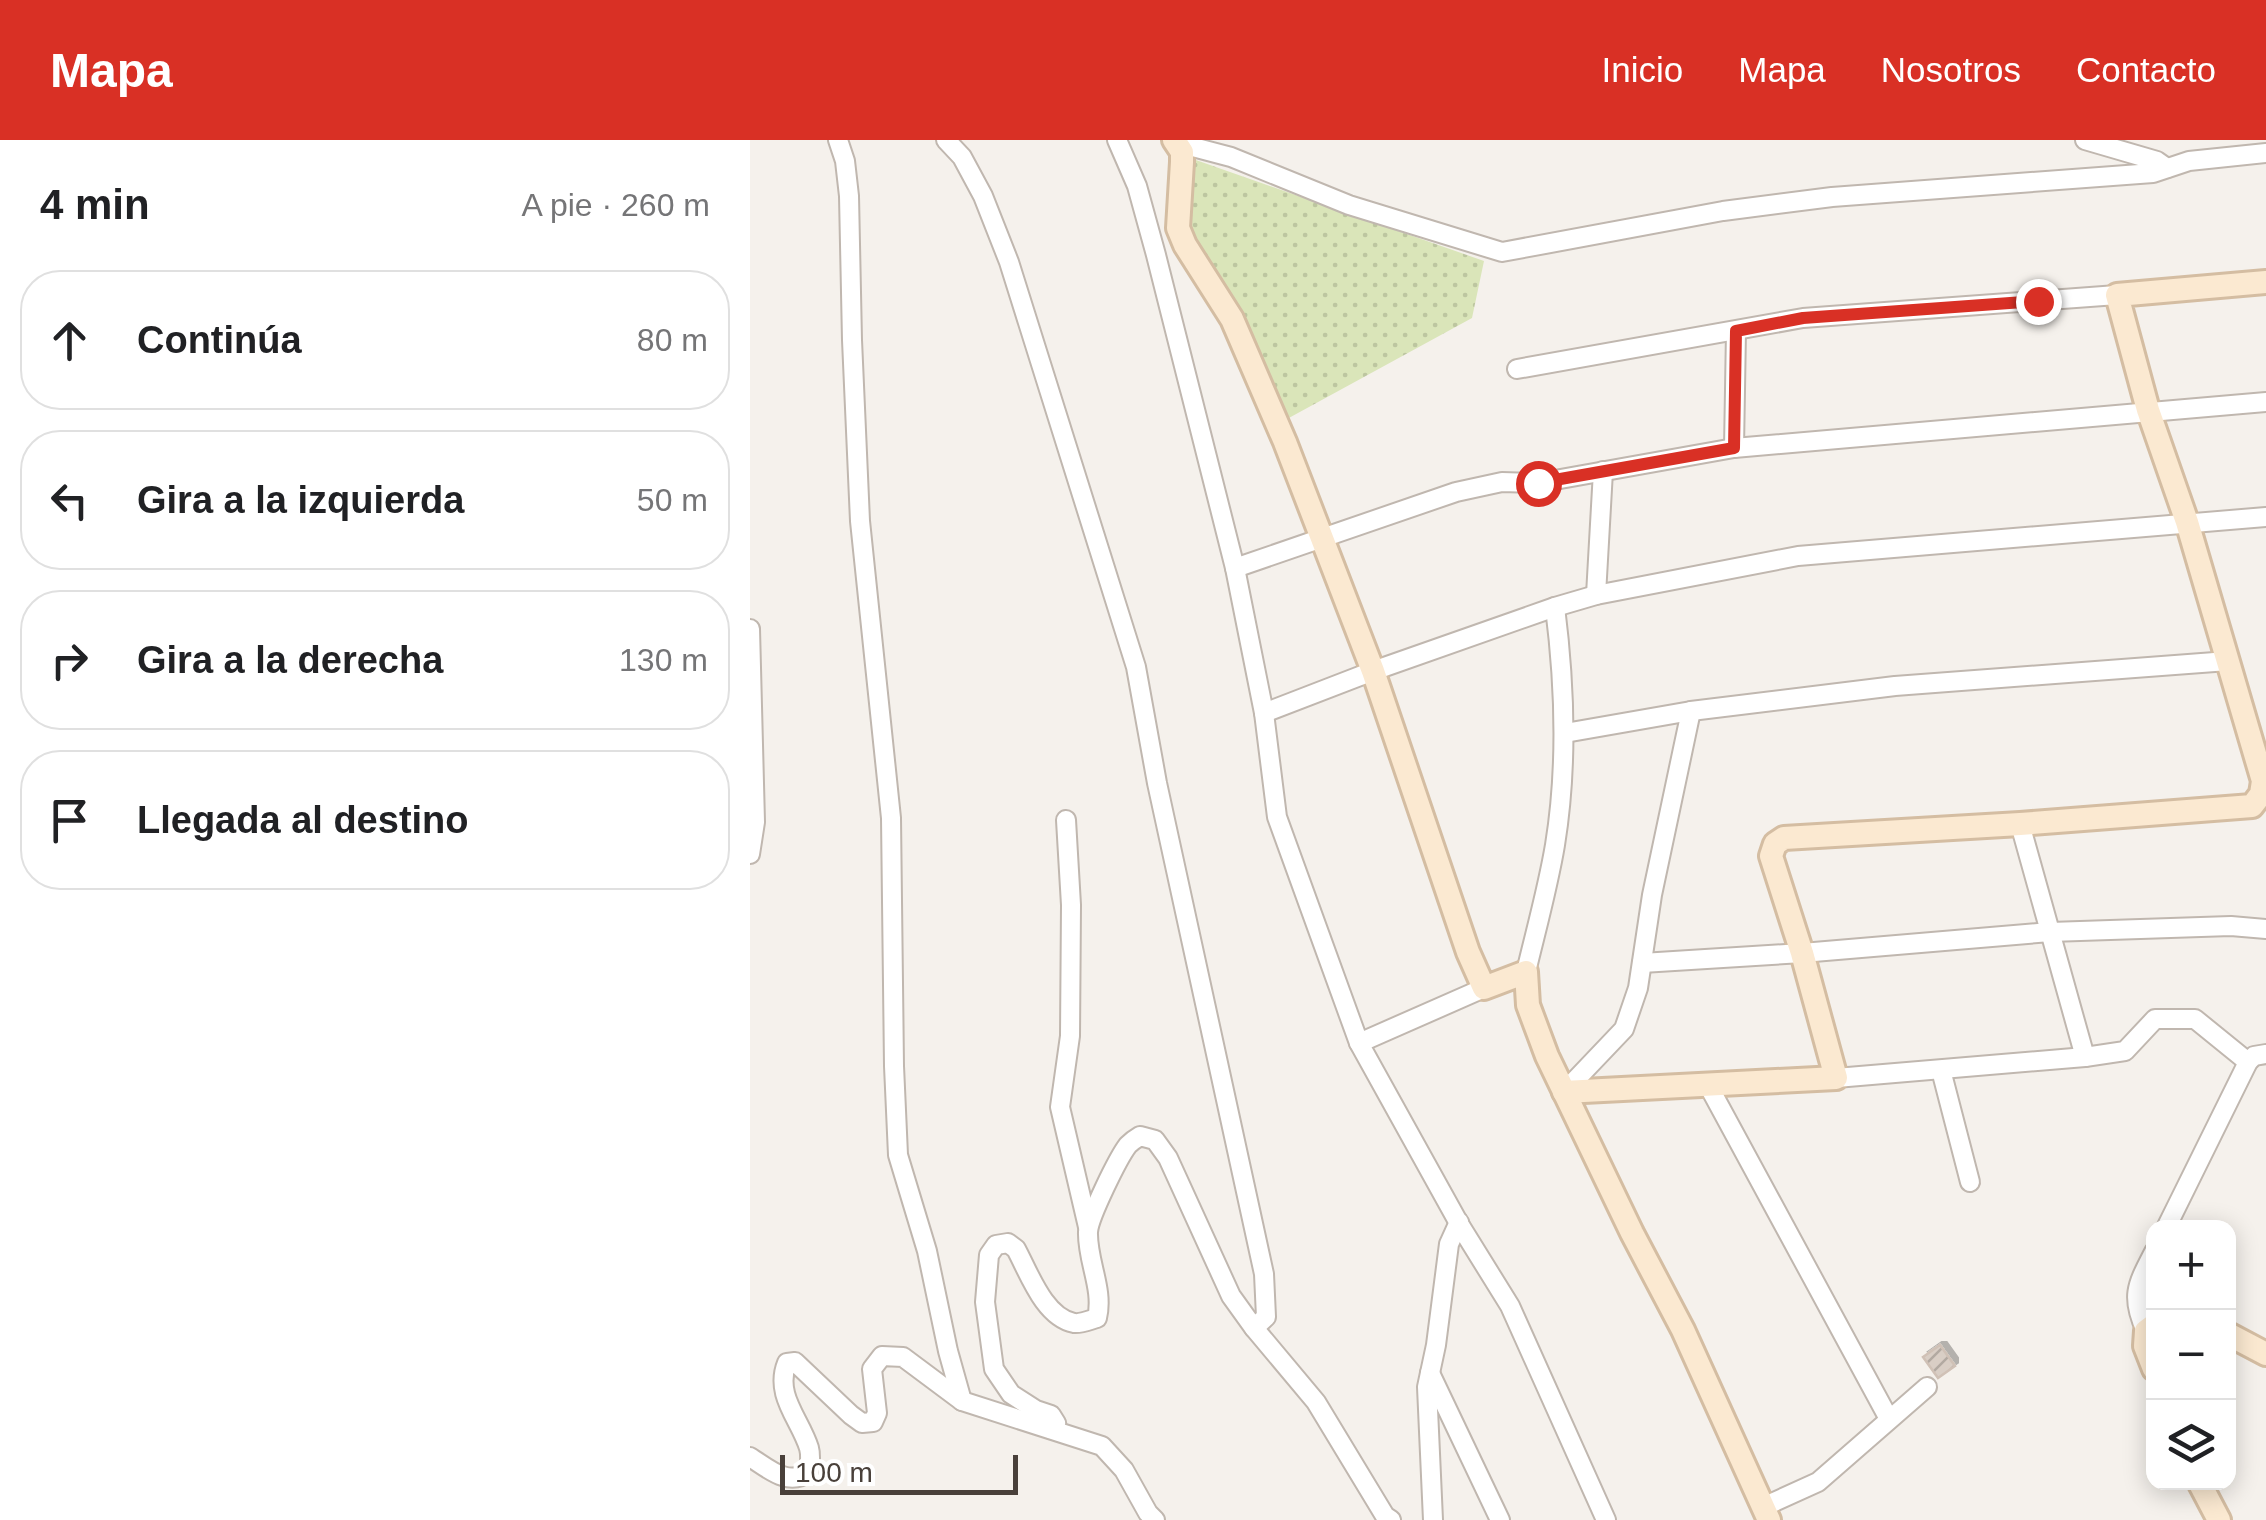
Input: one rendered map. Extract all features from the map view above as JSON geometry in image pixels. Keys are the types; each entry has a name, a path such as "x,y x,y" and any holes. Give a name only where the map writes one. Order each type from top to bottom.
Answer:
{"street":[{"path":"838,140 850,196 860,521 891,818 898,1155 927,1251 962,1401"},
{"path":"946,140 962,157 984,196 1009,262 1136,667 1157,783 1264,1274 1266,1317 1254,1328"},
{"path":"1117,140 1137,186 1234,568 1264,713 1277,816 1359,1043 1510,1306 1606,1520"},
{"path":"2085,140 2157,161 2167,168"},
{"path":"1176,142 1234,148 1349,205 1502,252 1644,224 1832,196 2153,173 2189,161 2266,153"},
{"path":"1176,142 1182,152 1178,228 1232,319 1285,442 1372,671 1468,952 1484,988"},
{"path":"1518,369 1803,318 2266,282"},
{"path":"1836,1078 1771,856 1775,844 1784,838 2252,806 2261,794 2263,781 2188,522 2148,410 2117,295"},
{"path":"1734,448 1736,331"},
{"path":"1234,568 1456,492 1502,482 1538,483 1734,448 2266,402"},
{"path":"1596,595 1603,471"},
{"path":"1264,713 1554,606 1596,595 1798,556 2266,516"},
{"path":"1554,606 1563,670 1565,733 1555,844 1526,972 1528,1005 1546,1056 1683,1330 1766,1514 1818,1482 1926,1386"},
{"path":"750,629 755,822 750,854"},
{"path":"1565,733 1895,686 2228,661"},
{"path":"1564,1092 1624,1030 1638,988 1652,894 1692,712"},
{"path":"1051,1429 1056,1423 1050,1415 1011,1394 994,1368 985,1302 989,1255 996,1245 1008,1243 1016,1249 1058,1316 1077,1324 1097,1318 1100,1306 1088,1227 1060,1106 1070,1036 1071,905 1066,820"},
{"path":"2020,824 2085,1057"},
{"path":"1642,963 2050,932 2230,926 2266,929"},
{"path":"1359,1043 1526,972"},
{"path":"1564,1092 1836,1078 2085,1057 2126,1051 2155,1019 2196,1019 2248,1062"},
{"path":"2170,1220 2248,1062 2254,1056 2266,1054"},
{"path":"1941,1070 1970,1182"},
{"path":"1708,1085 1889,1419"},
{"path":"1088,1227 1130,1143 1140,1136 1156,1140 1232,1296 1316,1402 1391,1520"},
{"path":"1433,1520 1427,1399 1449,1244 1459,1222"},
{"path":"2146,1268 2136,1298 2136,1310 2146,1323"},
{"path":"2236,1338 2266,1354"},
{"path":"750,1457 790,1480 809,1472 811,1451 784,1392 782,1374 787,1363 796,1362 862,1423 872,1422 877,1413 872,1368 882,1356 903,1357 962,1401 1102,1446 1124,1470 1154,1520"},
{"path":"1430,1373 1500,1520"},
{"path":"2203,1490 2219,1520"}],"green space":[{"path":"1193,159 1484,261 1472,318 1287,419 1235,300 1188,228"}],"building":[{"path":"1940,1345 1955,1366 1938,1378 1923,1357"}],"route":[{"path":"1538,483 1734,448 1736,331 1803,318 2038,301"}]}
